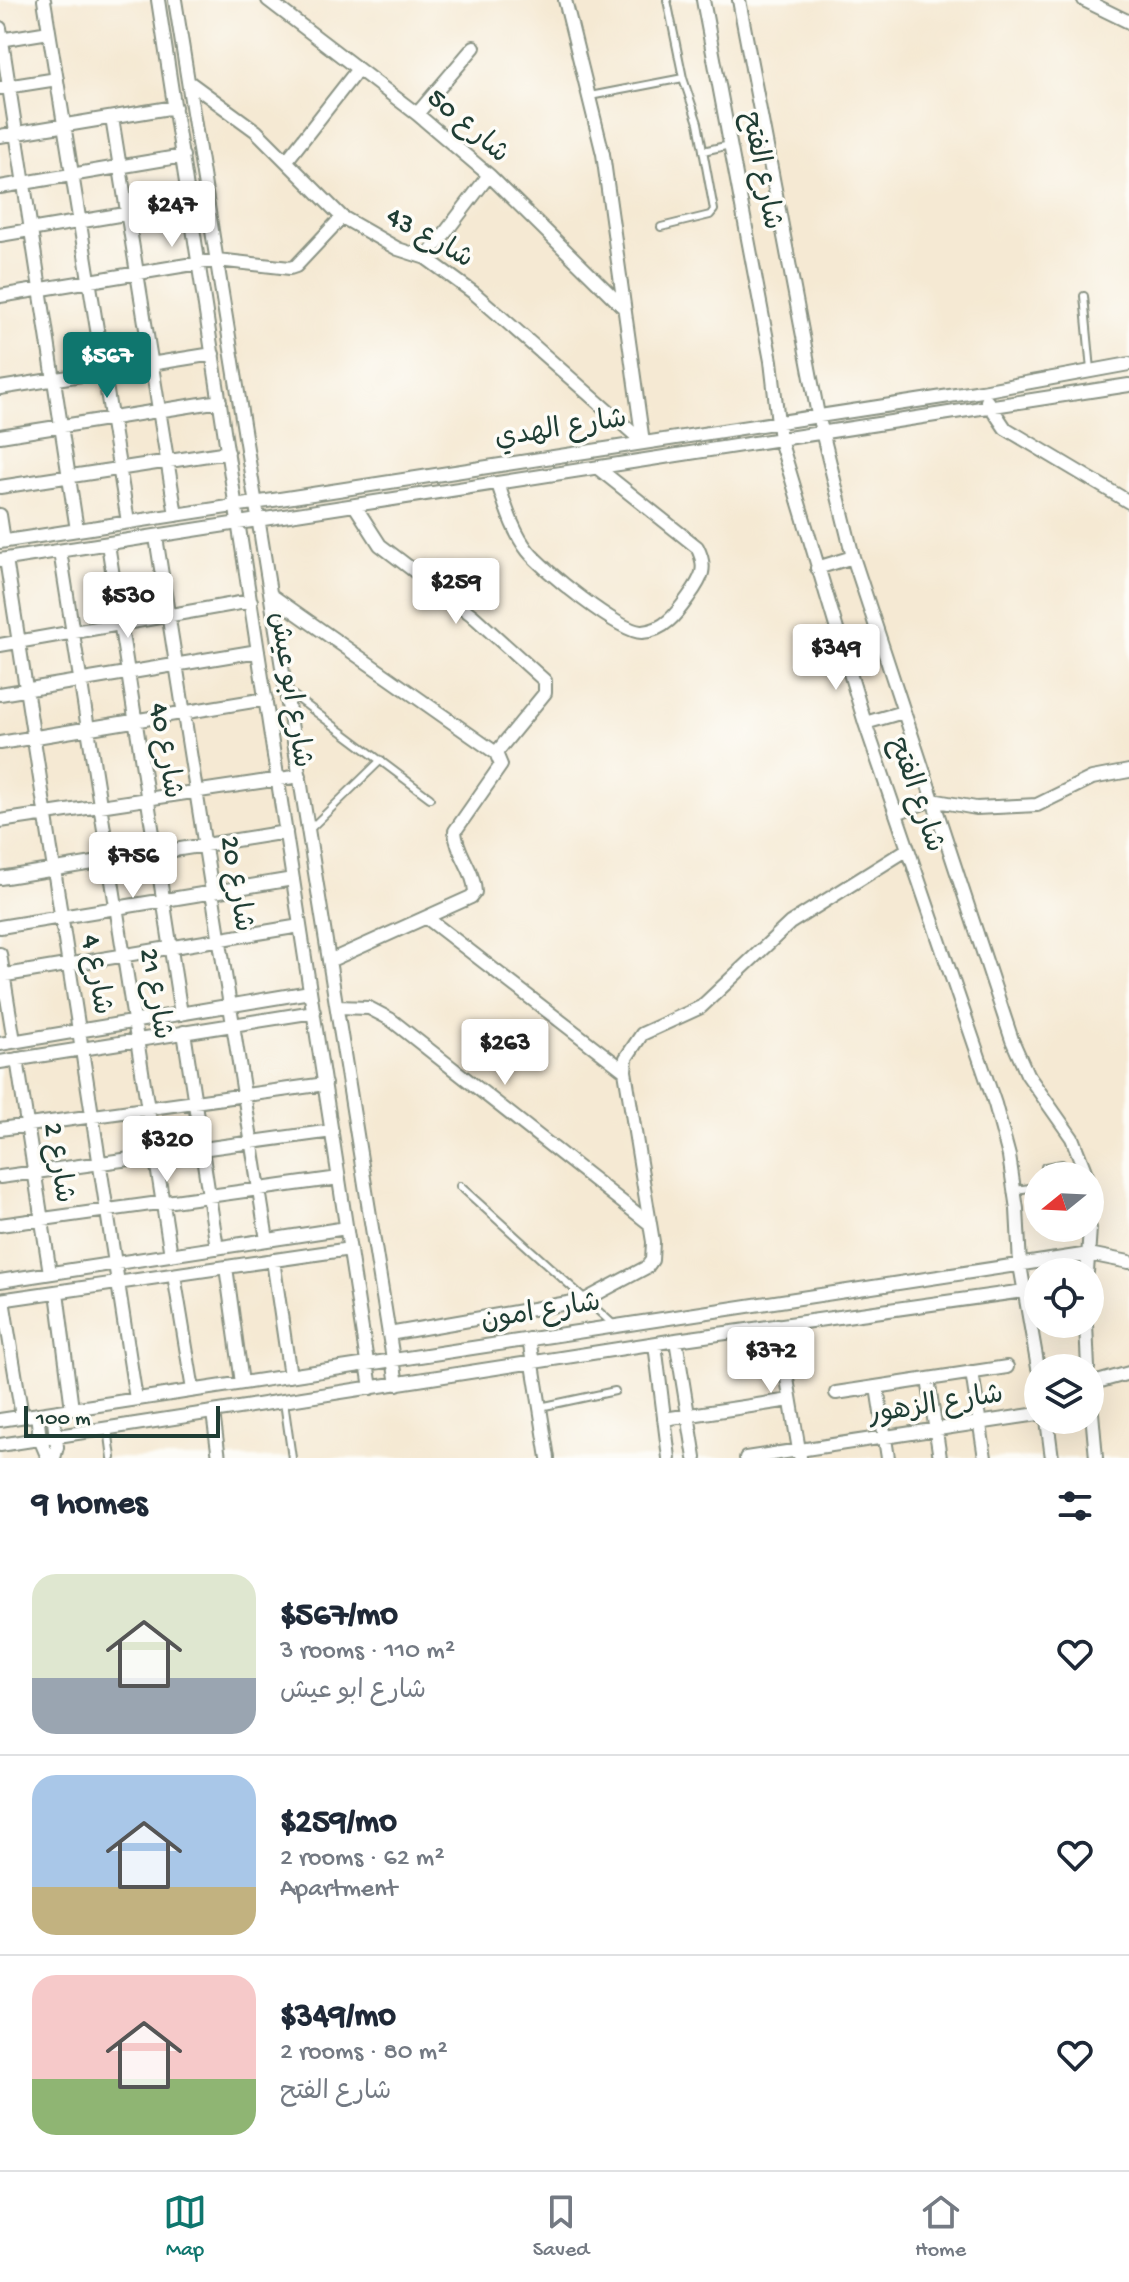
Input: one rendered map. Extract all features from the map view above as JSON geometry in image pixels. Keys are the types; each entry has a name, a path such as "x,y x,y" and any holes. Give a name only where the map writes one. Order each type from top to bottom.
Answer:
{"street":[{"path":"44,0 128,522"},
{"name":"شارع ابو عيش","path":"158,0 371,1388"},
{"name":"شارع 50","path":"268,0 417,114 489,175 622,306"},
{"path":"565,0 603,154 643,442"},
{"name":"شارع الفتح","path":"703,0 771,361 780,440 865,723 995,1104 1015,1190 1020,1265 1024,1273"},
{"name":"شارع الفتح","path":"739,0 818,415 853,557 1012,1040 1027,1074 1072,1138 1081,1162"},
{"path":"1084,0 1129,22"},
{"path":"161,15 176,6"},
{"name":"شارع ابو عيش","path":"176,6 289,692 397,1384"},
{"path":"49,32 1,36 4,87 16,134 77,530"},
{"path":"417,114 474,47"},
{"path":"287,160 358,69"},
{"path":"4,87 57,79"},
{"name":"شارع 43","path":"189,82 256,131 342,217 398,249 426,258 474,293 643,442"},
{"path":"0,136 175,107"},
{"path":"112,118 176,515"},
{"path":"0,187 183,156"},
{"path":"426,258 489,175"},
{"path":"0,235 190,203"},
{"path":"0,296 217,260 284,268 296,266 342,217"},
{"path":"0,388 213,354"},
{"name":"شارع الهدي","path":"2,542 982,391 1129,364"},
{"name":"شارع الهدي","path":"3,560 1129,385"},
{"path":"982,391 989,407 1005,428 1129,502"},
{"path":"0,436 220,401"},
{"path":"0,487 228,452"},
{"path":"498,484 514,527 538,562 621,626 640,633 658,629 672,619 703,577 702,557 697,547 599,469"},
{"path":"355,506 380,545 472,615 545,681 545,693 496,753"},
{"path":"0,515 2,542"},
{"name":"شارع 20","path":"156,537 267,1240"},
{"name":"شارع 40","path":"108,544 181,1014"},
{"name":"شارع 21","path":"60,551 171,1255"},
{"path":"817,568 853,557"},
{"name":"شارع 4","path":"3,560 19,641 136,1399"},
{"path":"271,595 496,753 501,765 497,775 455,831 456,842 473,876 475,892 427,918 329,961"},
{"path":"0,645 251,601"},
{"path":"0,694 258,651"},
{"path":"0,743 266,699"},
{"path":"865,723 903,712"},
{"path":"896,813 932,800 976,808 1037,805 1092,778 1129,771"},
{"path":"0,821 300,776"},
{"path":"0,878 286,832"},
{"path":"389,1334 585,1300 647,1267 653,1251 625,1071 626,1058 642,1034 701,1007 790,923 908,849"},
{"path":"0,927 293,879"},
{"path":"427,918 625,1071"},
{"path":"2,976 300,926"},
{"path":"0,954 14,1041"},
{"path":"0,1044 230,1005 333,982"},
{"path":"337,1007 369,1008 390,1019 650,1224"},
{"path":"0,1062 314,1012"},
{"path":"184,1032 217,1248"},
{"name":"شارع 2","path":"17,1059 50,1273"},
{"path":"0,1129 325,1084"},
{"path":"0,1177 332,1131"},
{"path":"0,1225 339,1178"},
{"path":"0,1278 346,1228"},
{"path":"1089,1242 1089,1258"},
{"path":"22,1416 2,1300 350,1249"},
{"path":"1089,1254 1129,1262"},
{"name":"شارع امون","path":"0,1420 1089,1254"},
{"path":"273,1260 290,1376"},
{"path":"226,1267 242,1383"},
{"path":"174,1275 193,1390"},
{"name":"شارع امون","path":"0,1445 676,1340 1024,1291"},
{"path":"57,1292 72,1409"},
{"path":"778,1325 799,1454"},
{"path":"529,1339 548,1458"},
{"path":"676,1340 695,1458"},
{"path":"655,1344 669,1458"},
{"path":"836,1393 1007,1367"},
{"path":"972,1372 985,1458"},
{"path":"1104,1380 1129,1373"},
{"path":"928,1379 940,1458"},
{"path":"877,1387 888,1458"},
{"path":"664,1419 790,1400"},
{"path":"51,1458 57,1436 53,1412"},
{"path":"213,1413 219,1458"},
{"path":"37,1414 40,1439 51,1458"},
{"name":"شارع الزهور","path":"746,1458 799,1454 885,1437 1024,1416"},
{"path":"1049,1434 1052,1458"},
{"path":"1094,1434 1096,1458"}],"lane":[{"path":"661,227 712,213 703,151 683,78 667,0"},
{"path":"590,96 683,78"},
{"path":"703,151 730,145"},
{"path":"1084,296 1091,370"},
{"path":"289,692 430,798"},
{"path":"309,830 381,760"},
{"path":"460,1186 615,1326"},
{"path":"1015,1190 1024,1189"},
{"path":"540,1407 615,1391"},
{"path":"284,1401 292,1458"},
{"path":"108,1428 112,1458"}]}
